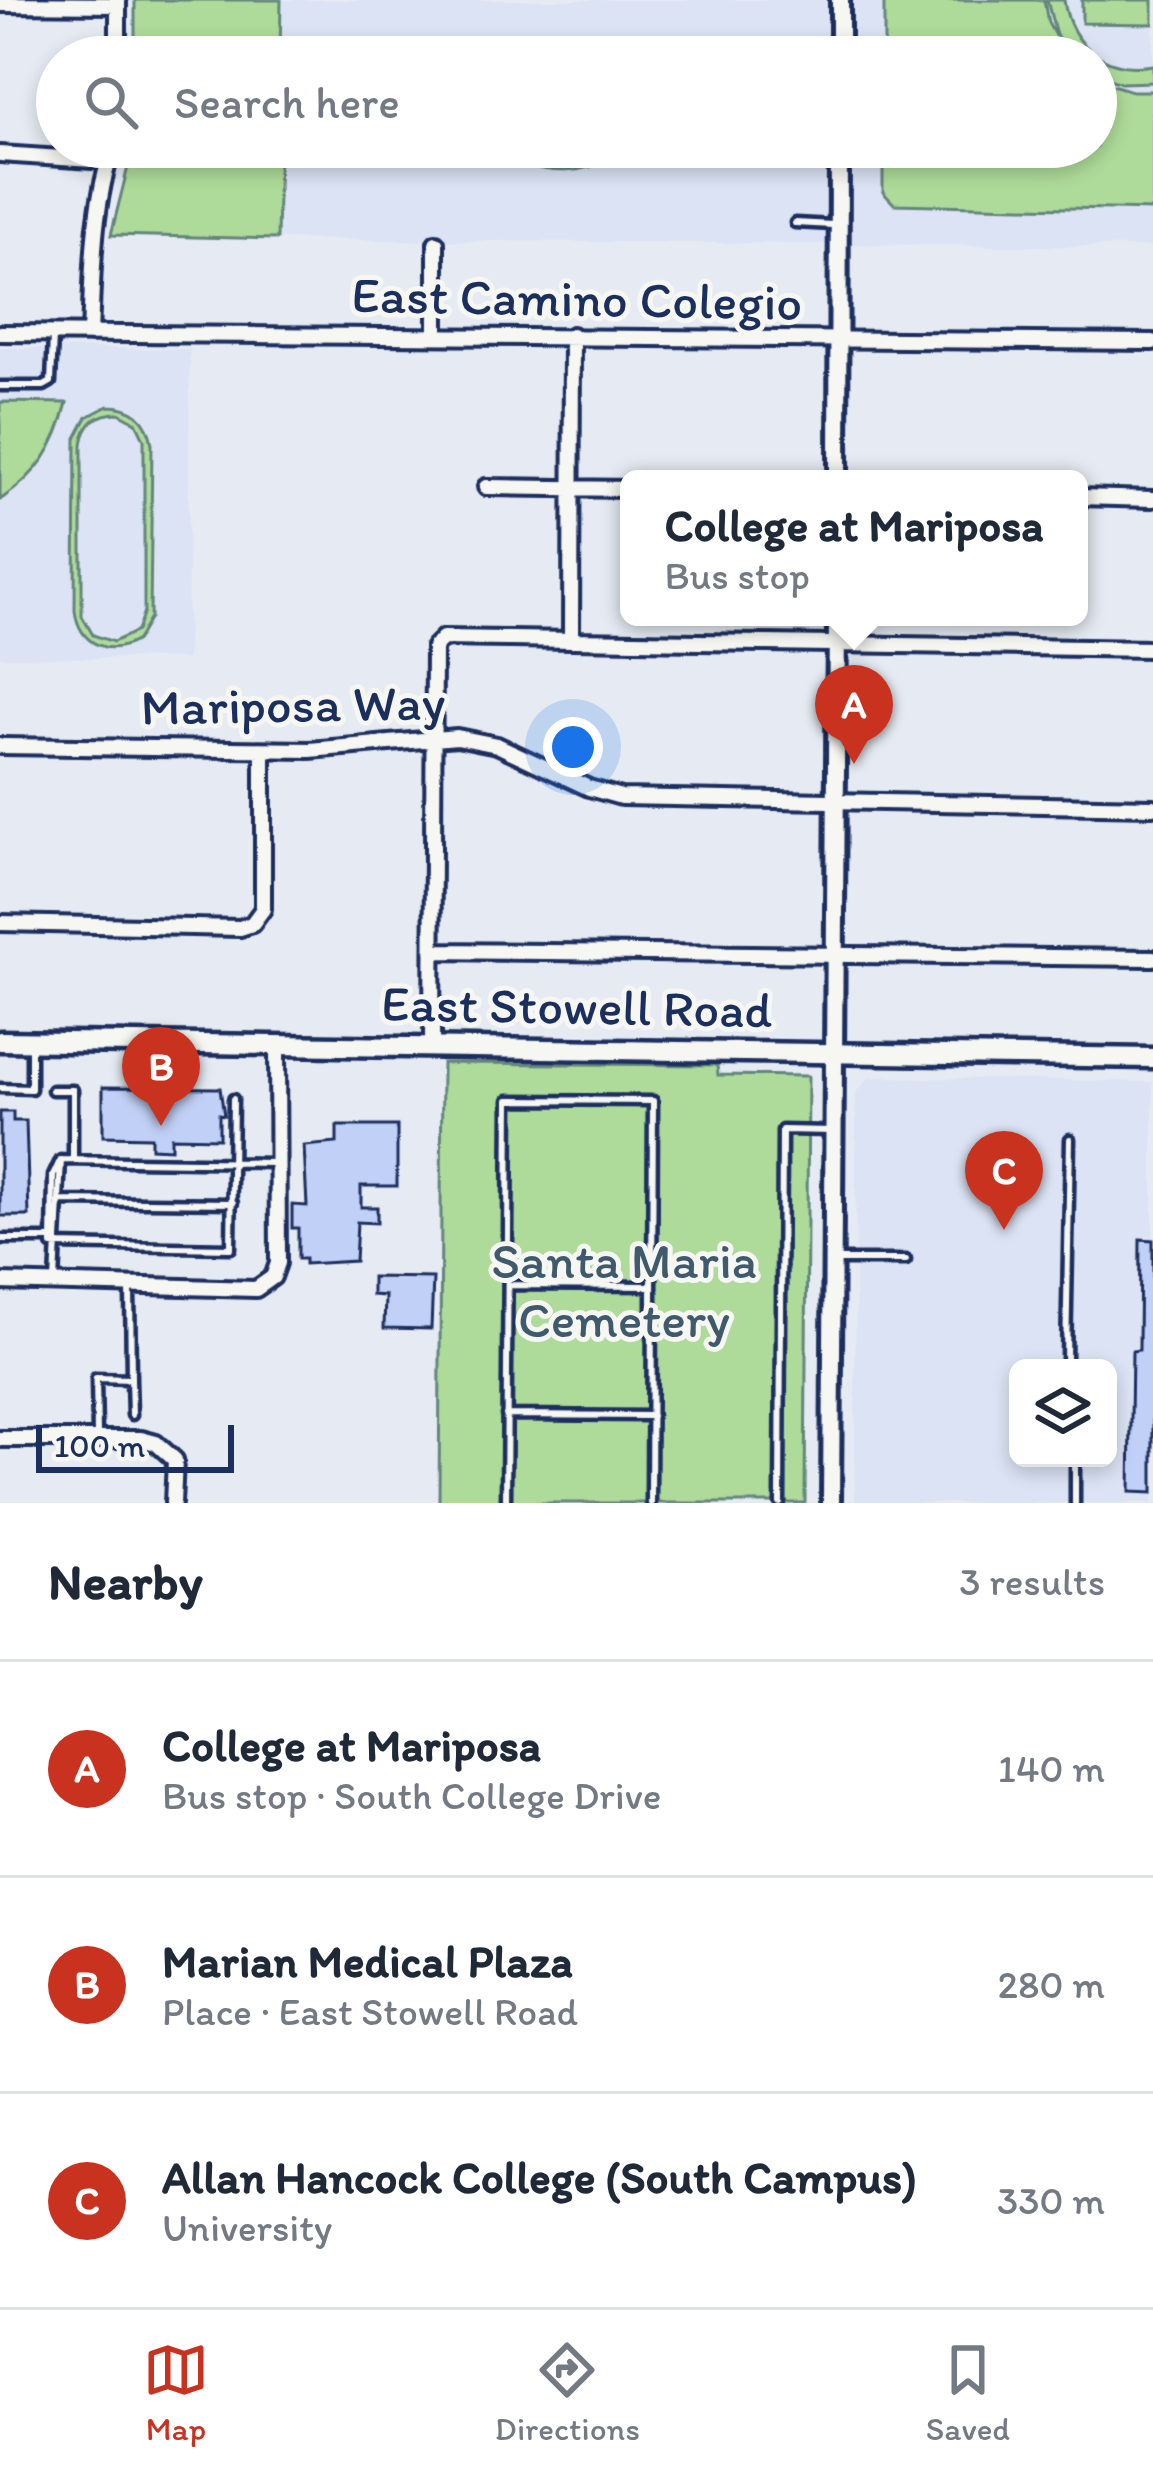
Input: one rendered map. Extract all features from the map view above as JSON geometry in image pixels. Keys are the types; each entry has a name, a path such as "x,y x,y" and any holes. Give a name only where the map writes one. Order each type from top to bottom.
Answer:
{"main road":[{"name":"East Stowell Road","path":"0,1041 1153,1058"}],"street":[{"path":"840,0 840,36"},
{"path":"0,4 118,3 118,36"},
{"path":"0,154 36,154"},
{"path":"90,334 94,228 108,168"},
{"path":"838,470 839,168"},
{"path":"436,244 436,335"},
{"name":"East Camino Colegio","path":"0,333 1153,342"},
{"path":"571,640 572,335"},
{"path":"486,487 620,489"},
{"path":"1088,497 1153,499"},
{"path":"832,1503 837,626"},
{"path":"432,1045 435,644 443,638 1153,649"},
{"name":"Mariposa Way","path":"0,746 263,750 458,737 497,745 589,788 621,796 1153,807"},
{"path":"0,923 240,928 252,924 263,909 263,750"},
{"path":"433,951 1153,958"},
{"path":"0,1282 265,1286 276,1269 278,1045"},
{"path":"0,1439 141,1439 168,1451 175,1460 173,1503"}],"lane":[{"path":"795,223 839,225"},
{"path":"0,386 51,382 53,333"},
{"path":"0,1088 31,1089 31,1041"},
{"path":"52,1090 73,1090 73,1160"},
{"path":"0,1239 54,1245 232,1248 233,1099"},
{"path":"506,1503 509,1100 653,1101 651,1503"},
{"path":"780,1503 782,1130 834,1131"},
{"path":"1066,1359 1070,1139"},
{"path":"61,1160 278,1163"},
{"path":"54,1245 61,1160"},
{"path":"55,1283 53,1175 61,1160"},
{"path":"60,1202 233,1203"},
{"path":"833,1260 906,1260"},
{"path":"508,1285 652,1286"},
{"path":"130,1286 132,1415"},
{"path":"97,1439 96,1378 131,1379"},
{"path":"506,1415 652,1416"},
{"path":"1075,1467 1075,1503"}],"shaded area":[{"path":"281,0 1153,0 1153,247 277,239 279,168 1117,168 1117,36 280,36"},
{"path":"0,348 190,349 187,659 0,657"},
{"path":"870,1077 1153,1082 1153,1503 855,1503 856,1092"}],"green space":[{"path":"135,0 281,0 280,36 135,36"},
{"path":"884,0 1044,0 1055,36 884,36"},
{"path":"1047,0 1064,0 1078,36 1056,35"},
{"path":"1082,0 1153,0 1153,24 1082,23"},
{"path":"1117,64 1153,65 1153,82 1117,82"},
{"path":"1117,86 1153,91 1153,210 894,204 883,192 883,168 1117,168"},
{"path":"128,168 279,168 277,239 111,235"},
{"path":"0,402 67,403 44,459 0,500"},
{"path":"108,406 125,408 143,421 152,444 150,618 137,640 116,647 89,640 75,611 76,438 87,417","holes":["119,413 136,422 144,439 144,611 137,631 113,642 93,635 82,616 82,444 89,425 99,417"]},
{"name":"Santa Maria Cemetery","path":"442,1063 717,1065 718,1075 808,1076 805,1503 439,1503"}],"building":[{"path":"103,1087 220,1088 224,1115 219,1114 219,1138 171,1137 171,1149 151,1148 151,1137 103,1136"},
{"path":"0,1112 13,1112 13,1121 26,1121 29,1216 0,1216"},
{"path":"337,1126 397,1126 397,1186 361,1186 361,1207 377,1207 377,1223 357,1222 355,1261 305,1264 305,1259 298,1259 298,1228 292,1228 292,1205 307,1206 304,1146 337,1143"},
{"path":"1140,1239 1153,1240 1153,1493 1130,1492"},
{"path":"372,1277 433,1278 431,1329 384,1328 385,1296 372,1295"}],"place":[{"name":"College at Mariposa","path":"854,764"},
{"name":"Marian Medical Plaza","path":"161,1126"},
{"name":"Allan Hancock College (South Campus)","path":"1004,1230"}]}
